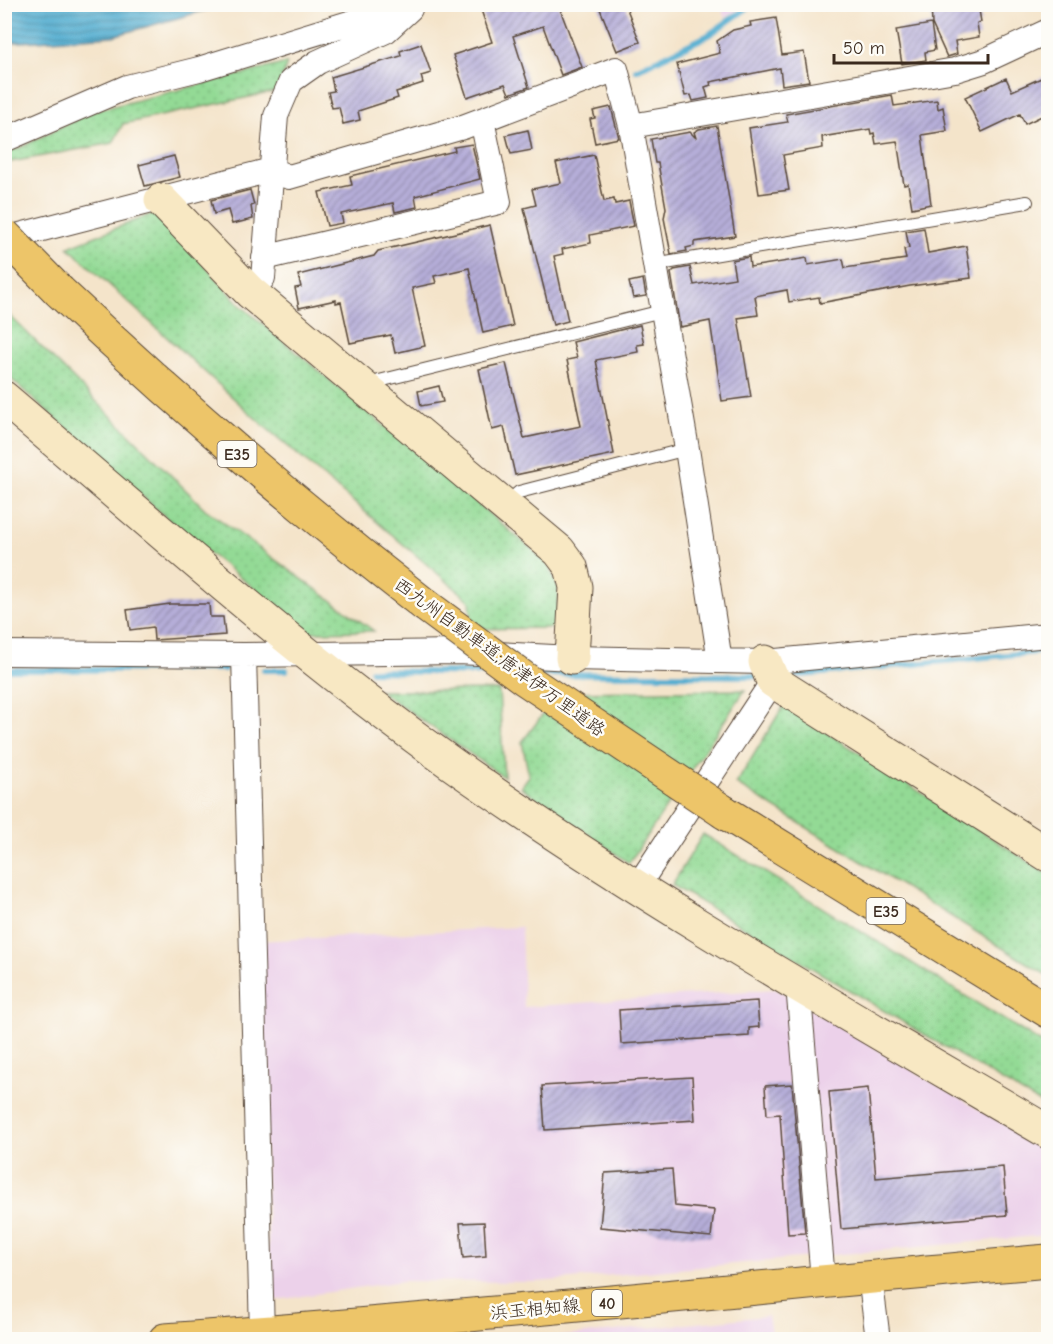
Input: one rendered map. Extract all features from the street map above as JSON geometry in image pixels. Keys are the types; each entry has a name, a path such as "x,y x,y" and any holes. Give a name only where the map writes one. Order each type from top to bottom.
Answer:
{"main road":[{"name":"西九州自動車道;唐津伊万里道路","path":"4,237 151,378 243,459 425,605 525,679 724,812 1048,1011"},
{"name":"浜玉相知線","path":"165,1340 262,1333 306,1334 823,1280 1048,1260"}],"street":[{"path":"4,140 127,87 199,69 413,4"},
{"path":"250,292 263,278 276,116 291,81 318,62 386,31 413,4"},
{"path":"631,126 955,70 984,61 1048,31"},
{"path":"4,237 161,200 271,170 289,177 482,120 616,69 631,126 687,449 720,661"},
{"path":"264,258 499,202 482,120"},
{"path":"161,200 250,292 560,551 571,567 576,587 572,658"},
{"path":"4,398 303,653 453,764 637,887 1048,1132"},
{"path":"4,653 244,655 458,652 572,658 720,661 769,672 1048,635"},
{"path":"244,655 262,1333"},
{"path":"637,887 769,672"},
{"path":"769,672 1048,855"},
{"path":"798,985 823,1280"},
{"path":"870,1276 878,1340"}],"lane":[{"path":"654,265 1027,201"},
{"path":"364,388 379,381 662,311"},
{"path":"504,504 519,492 687,449"}],"shaded area":[{"path":"720,5 744,5 725,18"},
{"path":"521,927 524,1007 776,989 1048,1151 1048,1235 538,1282 402,1281 270,1301 259,941"},
{"path":"768,1316 772,1339 536,1339"}],"green space":[{"path":"287,63 278,91 123,124 113,143 5,163 5,151 18,149 90,112"},
{"path":"157,212 240,305 547,562 559,589 556,628 472,629 470,601 264,426 68,247"},
{"path":"4,310 205,509 374,631 310,632 182,532 10,378 5,369"},
{"path":"499,690 504,777 380,691"},
{"path":"745,690 629,863 521,787 529,776 522,742 560,692"},
{"path":"784,705 1048,874 1048,976 736,784"},
{"path":"703,834 1048,1047 1048,1108 672,885"}],"water":[{"path":"5,4 225,5 113,36 5,43"}],"building":[{"path":"499,4 558,4 582,67 561,75 543,26 513,36 529,87 509,94 505,84 467,97 453,55 492,42 481,10"},
{"path":"598,4 625,4 640,42 617,51"},
{"path":"931,4 978,4 981,22 977,23 979,37 955,41 957,54 947,57 932,24"},
{"path":"776,18 782,55 804,52 809,81 782,85 780,68 710,82 711,85 705,87 708,98 693,101 691,95 685,96 677,64 720,53 717,41 733,30 751,26 750,22"},
{"path":"931,24 935,50 925,52 926,60 902,64 896,30"},
{"path":"421,44 431,73 421,76 423,83 396,92 398,98 358,111 360,120 343,124 339,107 332,108 328,92 334,91 331,77 401,56 400,51"},
{"path":"1048,75 1048,113 1025,124 1020,114 982,132 965,97 1006,78 1012,91"},
{"path":"892,95 894,106 937,100 938,109 943,107 947,131 922,135 931,204 912,208 908,184 904,185 897,141 876,144 874,133 871,134 870,129 822,137 823,148 783,155 789,190 759,194 749,128 788,122 786,114"},
{"path":"611,107 619,138 595,143 590,119 595,118 593,111"},
{"path":"717,126 735,236 694,242 694,246 686,248 687,251 671,254 664,218 666,208 651,139 690,132 696,138 694,132 699,129"},
{"path":"528,130 532,150 511,154 506,135"},
{"path":"472,144 480,179 415,196 417,207 395,212 393,203 341,214 343,223 327,226 319,192 352,185 350,176 455,151 454,147"},
{"path":"594,155 604,201 614,199 615,204 629,201 634,226 590,235 591,243 562,249 563,254 554,256 568,321 553,325 524,208 536,205 532,189 561,183 556,163"},
{"path":"174,156 180,177 145,186 139,165"},
{"path":"250,190 254,205 251,206 253,219 232,224 228,210 214,214 211,200"},
{"path":"490,225 513,326 483,333 469,268 434,276 436,283 412,288 425,346 395,353 391,335 350,343 341,302 336,303 336,300 299,308 295,288 301,287 298,275 374,256 378,251"},
{"path":"924,228 928,253 966,246 971,278 910,286 820,303 819,297 789,302 787,290 755,296 758,315 738,318 751,397 722,401 710,321 680,327 671,273 674,270 690,267 694,285 735,278 732,260 749,257 750,267 807,258 808,265 843,259 845,268 906,259 904,249 909,248 906,231"},
{"path":"643,279 646,296 633,298 629,282"},
{"path":"640,325 644,344 637,345 638,352 596,360 614,454 515,475 504,427 492,430 479,369 506,363 524,438 581,426 567,360 577,358 573,342"},
{"path":"439,386 443,402 421,406 418,391"},
{"path":"170,604 209,604 210,617 223,617 225,635 154,640 153,627 130,630 127,610"},
{"path":"757,1001 759,1027 749,1028 749,1036 621,1044 619,1010"},
{"path":"692,1077 695,1120 545,1130 542,1086"},
{"path":"792,1084 805,1233 788,1234 780,1114 767,1115 765,1086"},
{"path":"868,1088 876,1178 1003,1167 1007,1215 841,1229 829,1092"},
{"path":"672,1169 675,1206 714,1210 711,1237 600,1227 605,1173"},
{"path":"484,1222 486,1256 463,1258 460,1223"}],"waterway":[{"path":"636,70 707,36 753,4"},
{"path":"790,676 1048,651"},
{"path":"4,670 224,669"},
{"path":"264,670 286,670"},
{"path":"372,671 497,673"},
{"path":"541,674 761,676"}]}
